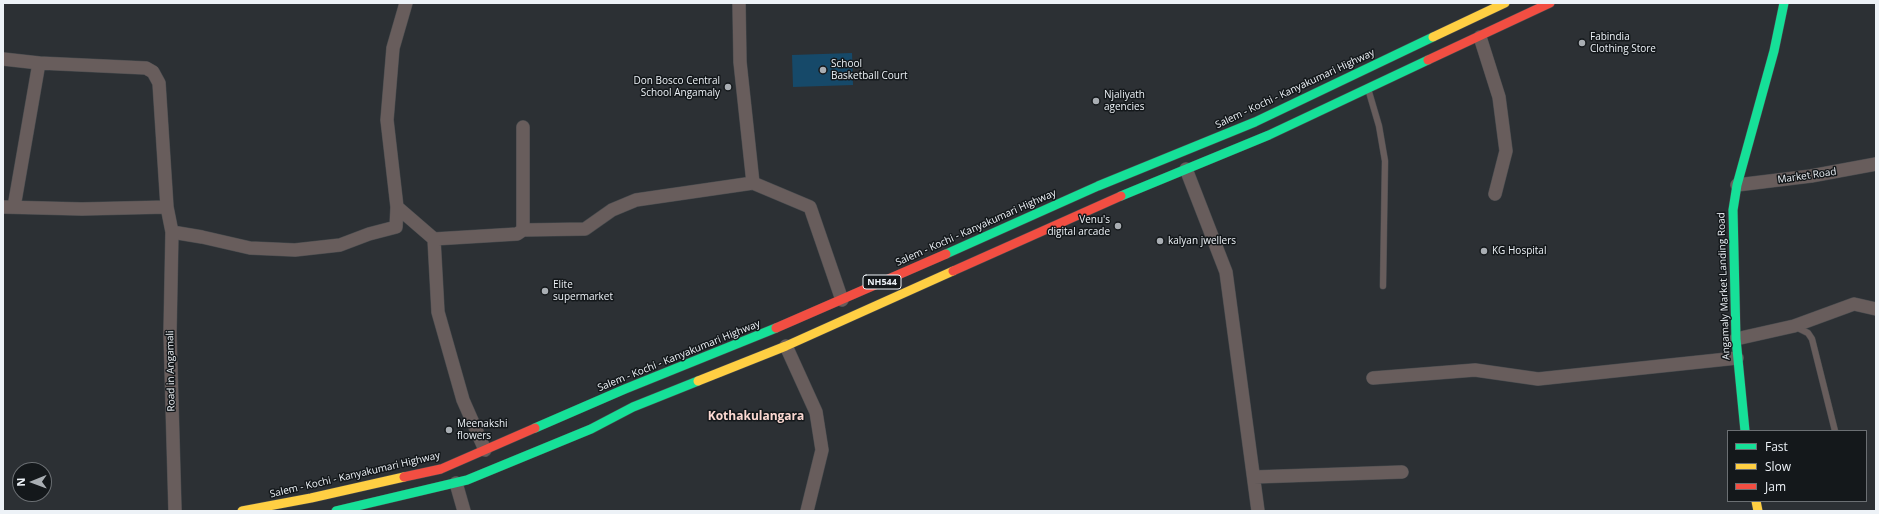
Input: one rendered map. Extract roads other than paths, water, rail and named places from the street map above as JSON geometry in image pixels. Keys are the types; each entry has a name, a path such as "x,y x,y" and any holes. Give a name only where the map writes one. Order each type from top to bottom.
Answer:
{"main road":[{"name":"Salem - Kochi - Kanyakumari Highway","path":"242,511 311,498 441,469 625,389 842,300 1098,186 1255,122 1505,3"},
{"name":"NH544","path":"336,511 456,484 591,429 639,404 786,346 1093,208 1269,135 1368,89 1430,58 1480,37 1550,3"},
{"name":"Angamaly Market Landing Road","path":"1745,430 1737,358 1732,210 1737,185 1774,51 1784,3"}],"street":[{"path":"172,232 250,248 295,250 340,245 369,234 396,227 397,207 387,120 393,48 406,3"},
{"path":"739,3 740,62 753,183"},
{"path":"1480,37 1499,97 1506,151 1495,194"},
{"name":"Road in Angamali","path":"3,59 39,63 146,68 153,72 157,77 160,88 168,208 172,232 170,333 175,511"},
{"path":"39,63 8,207 82,209 168,208"},
{"path":"523,128 523,230"},
{"name":"Market Road","path":"1737,185 1811,176 1876,164"},
{"path":"1186,170 1226,272 1258,511"},
{"path":"397,207 434,239 517,234 523,230 585,229 612,210 636,200 753,183 810,207 842,300"},
{"path":"434,239 438,312 463,400 485,450"},
{"path":"1736,339 1794,326 1848,305 1854,304 1876,309"},
{"path":"786,346 816,412 822,450 807,511"},
{"path":"1373,378 1475,370 1538,379 1737,358"},
{"path":"1254,477 1402,472"},
{"path":"456,484 464,511"}],"lane":[{"path":"1368,89 1380,126 1385,161 1382,286"},
{"path":"1794,326 1808,333 1812,339 1835,430"}],"place":[{"name":"Fabindia Clothing Store","path":"1582,43"},
{"name":"School Basketball Court","path":"823,70"},
{"name":"Don Bosco Central School Angamaly","path":"728,87"},
{"name":"Njaliyath agencies","path":"1096,101"},
{"name":"Venu's digital arcade","path":"1118,226"},
{"name":"kalyan jwellers","path":"1160,241"},
{"name":"KG Hospital","path":"1484,251"},
{"name":"Elite supermarket","path":"545,291"},
{"name":"Meenakshi flowers","path":"449,430"}],"district":[{"name":"Kothakulangara","path":"756,417"}]}
